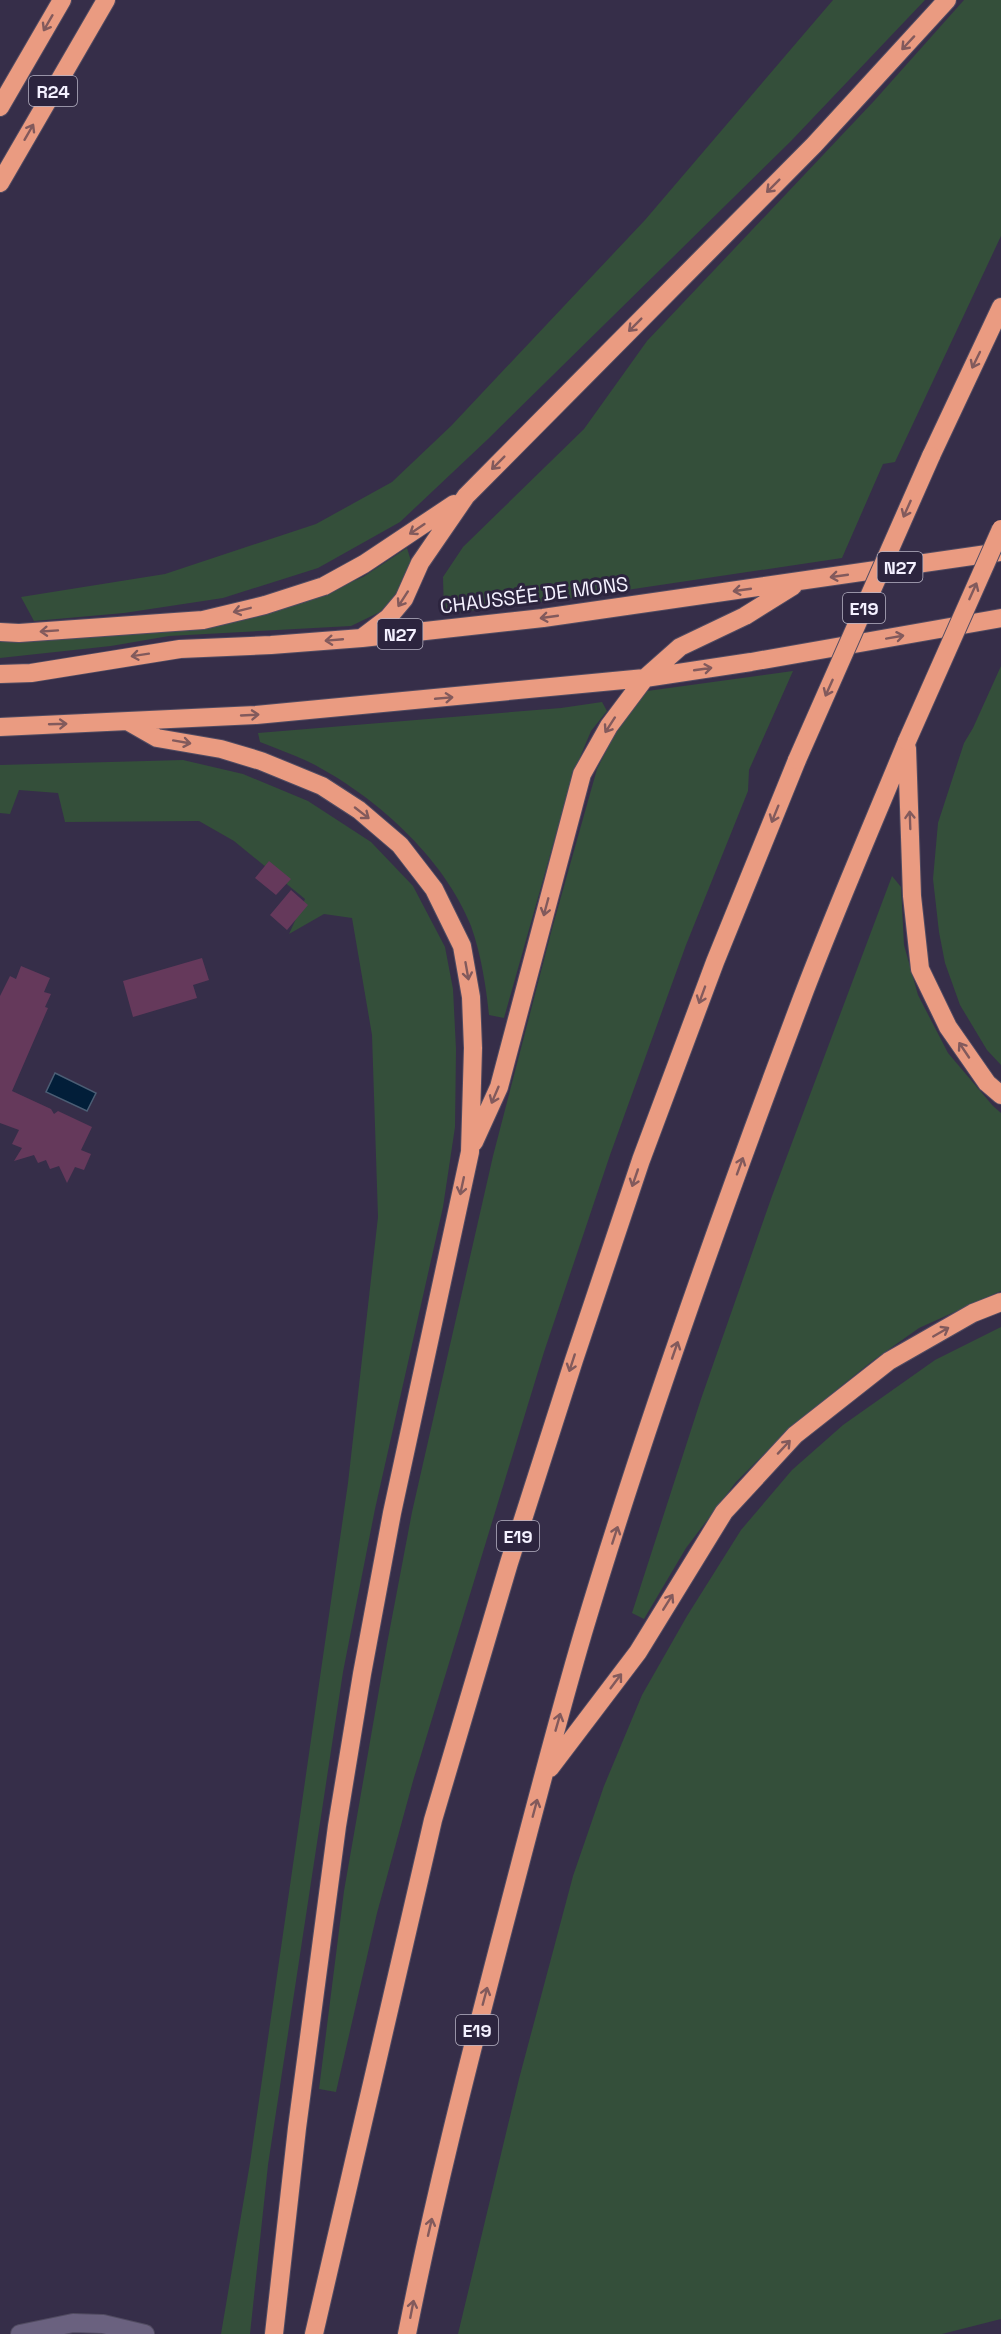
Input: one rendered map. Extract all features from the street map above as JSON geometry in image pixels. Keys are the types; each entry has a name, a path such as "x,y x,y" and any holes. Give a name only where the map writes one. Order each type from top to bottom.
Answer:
{"highway":[{"name":"R24","path":"0,107 62,0"},
{"name":"R24","path":"0,183 106,0"},
{"path":"362,638 388,618 404,599 424,555 466,496 814,145 947,0"},
{"name":"E19","path":"314,2334 433,1820 509,1563 641,1160 715,962 796,760 931,456 1001,307"},
{"path":"0,632 19,633 203,620 264,604 324,586 364,564 466,496"},
{"name":"E19","path":"407,2334 470,2056 542,1778 584,1630 660,1393 799,1005 907,741 1001,529"},
{"name":"CHAUSSÉE DE MONS","path":"0,674 31,672 180,649 362,638 543,618 1001,552"},
{"path":"470,1152 498,1087 582,774 609,726 645,678 680,647 745,616 800,582"},
{"path":"0,727 256,715 645,678 751,662 1001,618"},
{"path":"129,722 157,738 221,749 261,761 322,786 359,810 400,844 434,889 462,946 471,998 473,1038 470,1152 392,1513 362,1674 337,1826 297,2128 274,2334"},
{"path":"907,741 912,896 920,969 948,1027 987,1083 1001,1095"},
{"path":"542,1778 638,1652 724,1512 795,1435 889,1361 973,1313 1001,1302"}],"street":[{"path":"20,2334 73,2323 103,2324 145,2334"}],"green space":[{"path":"833,0 925,0 791,141 488,439 400,522 318,568 223,598 124,613 34,621 21,597 165,574 316,524 392,482 451,426 645,220"},
{"path":"964,0 1001,0 1001,236 895,462 883,464 842,558 580,597 444,614 443,577 463,547 584,429 647,341 874,101"},
{"path":"407,548 411,561 400,591 380,612 351,626 169,636 111,646 0,658 0,642 178,630 245,620 301,603 363,577"},
{"path":"1001,666 1001,1065 987,1050 960,1005 945,963 933,879 938,823 964,743"},
{"path":"793,671 749,770 748,791 686,945 610,1155 544,1352 413,1781 377,1913 336,2092 319,2089 344,1891 412,1512 493,1156 553,925 597,769 622,720 647,691"},
{"path":"602,702 607,711 591,731 573,774 504,1018 489,1015 483,970 471,926 459,900 424,852 380,809 356,791 332,774 307,761 260,742 258,733 561,708"},
{"path":"183,760 243,774 308,801 371,842 413,886 445,947 453,989 456,1049 455,1127 443,1207 375,1509 343,1672 268,2165 250,2334 221,2334 250,2163 348,1483 378,1217 372,1035 352,918 324,914 289,934 305,899 234,841 199,821 65,822 58,793 19,790 10,814 0,813 0,765"},
{"path":"892,876 901,887 904,945 918,995 948,1053 1001,1113 1001,1291 919,1328 871,1362 792,1426 736,1482 686,1548 644,1619 632,1613 701,1399 772,1196"},
{"path":"1001,1327 1001,2319 942,2334 458,2334 519,2079 573,1876 604,1786 642,1695 687,1616 741,1530 792,1470 843,1425 935,1360"}],"water":[{"path":"55,1073 96,1093 87,1111 46,1092"}],"building":[{"path":"269,861 291,879 276,895 255,878"},
{"path":"291,890 308,905 287,930 270,915"},
{"path":"202,958 209,980 193,985 197,998 133,1017 123,981"},
{"path":"21,966 50,978 44,992 51,994 45,1007 48,1008 12,1091 51,1109 54,1114 58,1111 92,1127 81,1150 91,1154 84,1170 75,1167 67,1183 59,1166 50,1169 46,1160 38,1163 34,1155 14,1161 22,1148 12,1144 19,1130 0,1123 0,996 10,976 16,979"}]}
